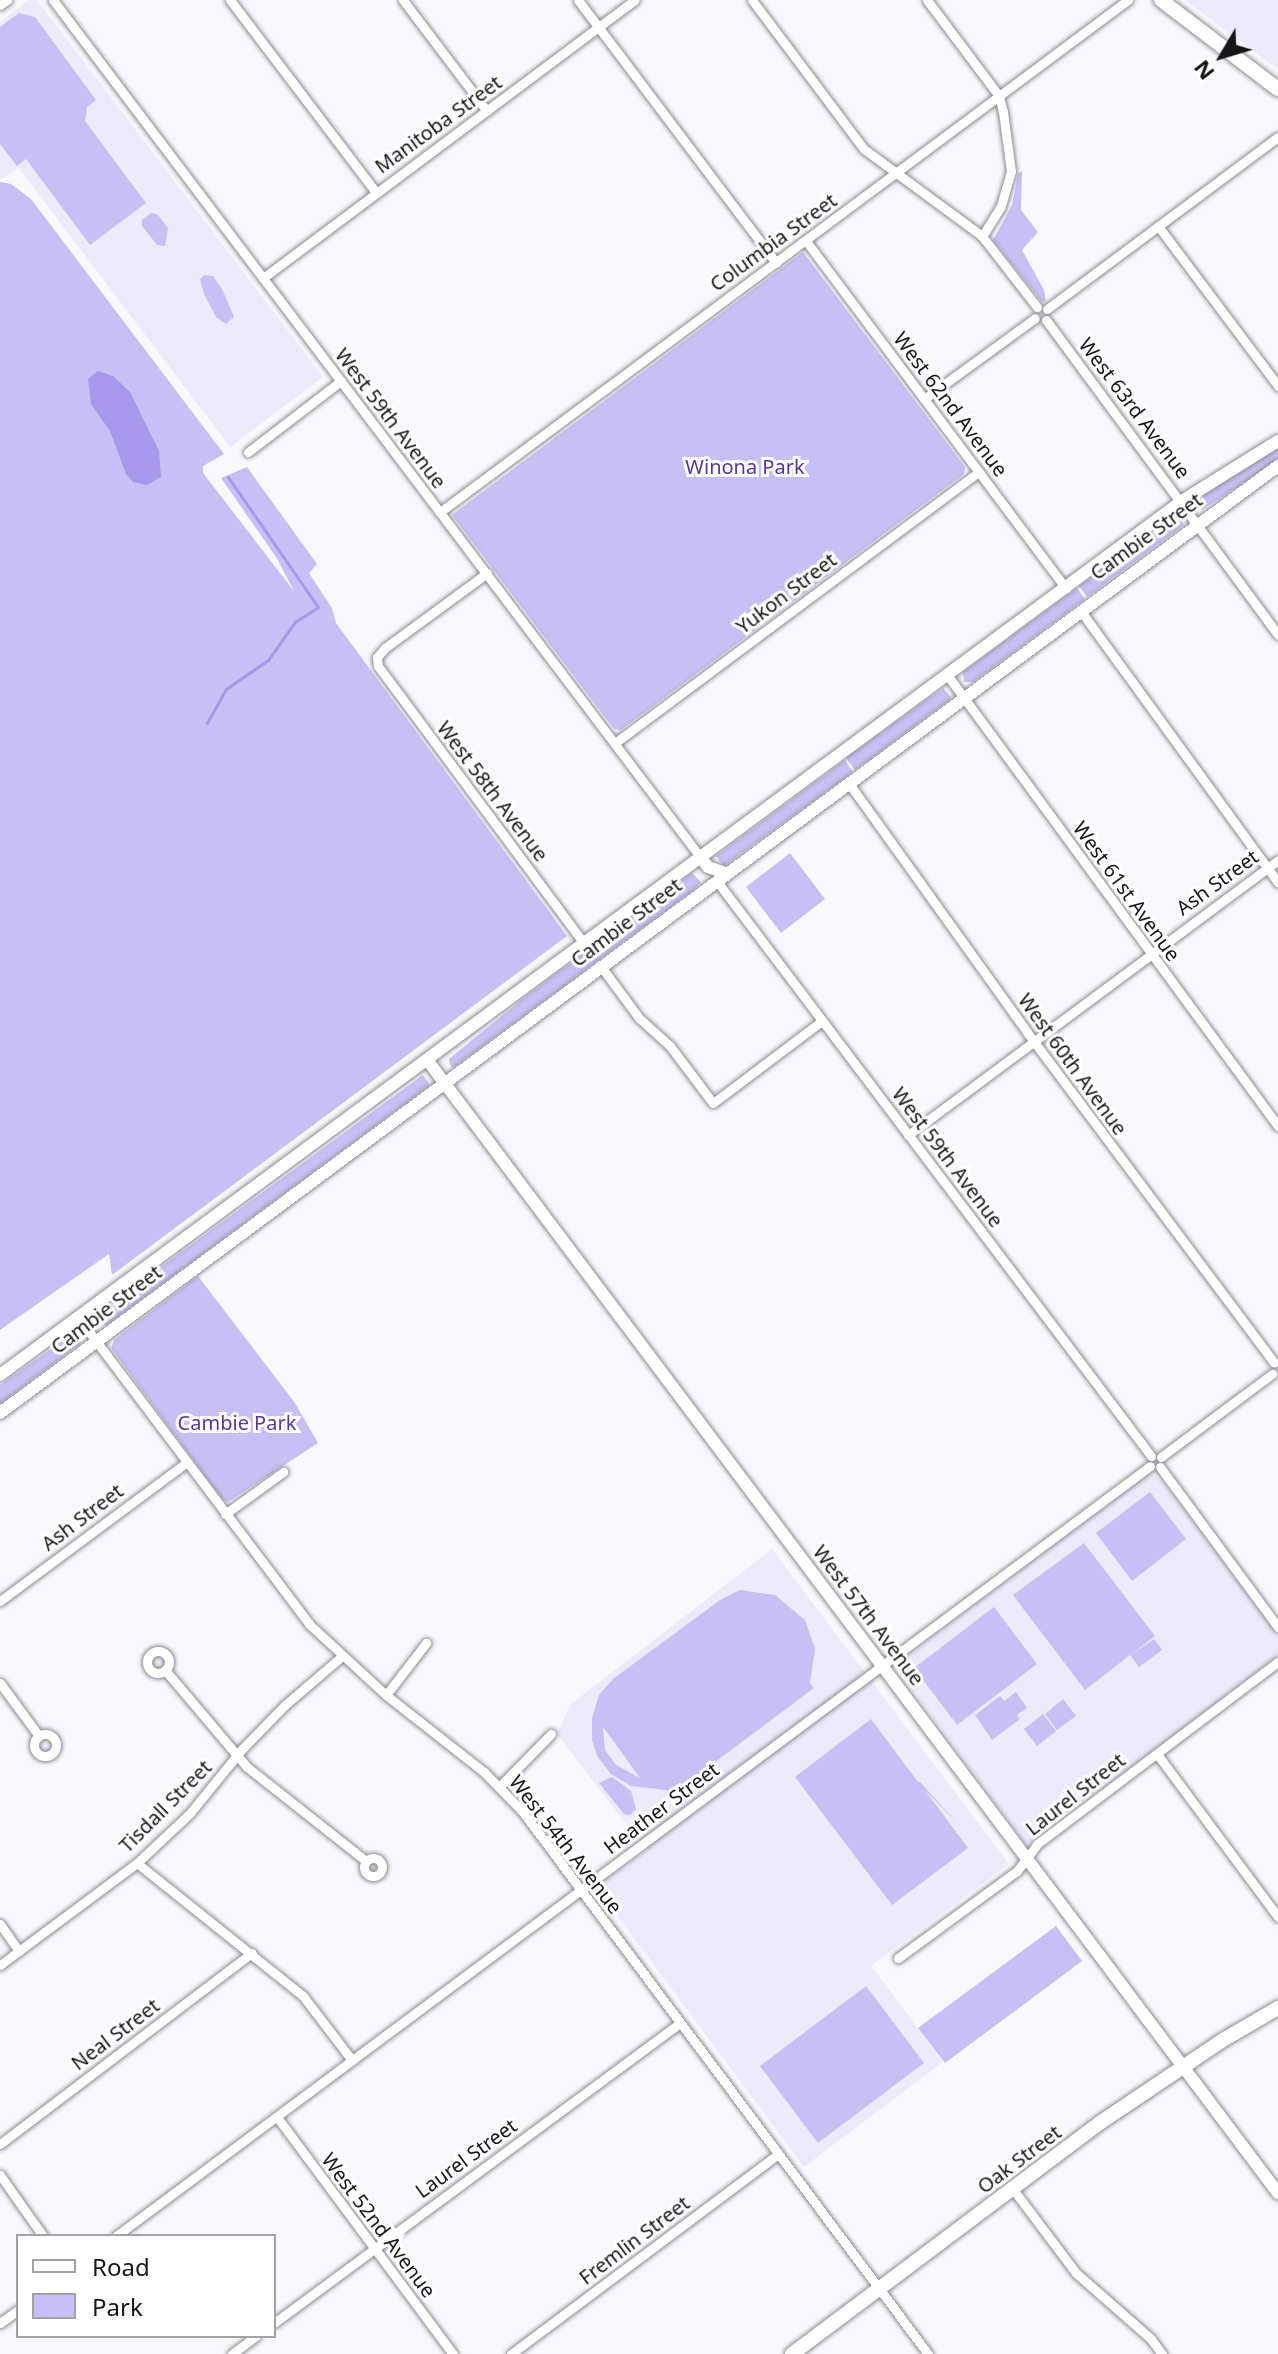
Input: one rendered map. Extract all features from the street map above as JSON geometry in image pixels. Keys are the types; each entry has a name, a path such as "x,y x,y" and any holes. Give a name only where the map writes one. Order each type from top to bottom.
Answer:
{"main road":[{"path":"1161,0 1278,89"},
{"name":"Cambie Street","path":"0,1375 585,945 704,862 1182,501 1278,441"},
{"name":"Cambie Street","path":"0,1413 963,696 1278,466"},
{"path":"704,862 716,880"},
{"path":"704,862 716,880"},
{"name":"West 57th Avenue","path":"428,1061 1278,2193"},
{"name":"Oak Street","path":"792,2354 881,2290 1012,2188 1183,2066 1278,2008"}],"street":[{"path":"0,5 7,0"},
{"name":"West 59th Avenue","path":"53,0 704,862"},
{"path":"230,0 376,192"},
{"path":"403,0 487,111"},
{"path":"578,0 776,263"},
{"name":"Manitoba Street","path":"263,278 635,0"},
{"name":"West 63rd Avenue","path":"752,0 864,149 982,236 1182,501 1278,635"},
{"path":"927,0 999,96 1011,171 1001,206 982,236"},
{"name":"Columbia Street","path":"440,512 1128,0"},
{"path":"924,399 1278,137"},
{"path":"1158,226 1278,386"},
{"name":"West 62nd Avenue","path":"806,241 1066,589"},
{"path":"248,452 341,381"},
{"name":"Yukon Street","path":"615,743 979,472"},
{"name":"West 58th Avenue","path":"487,573 377,657 380,672 585,945"},
{"path":"1080,610 1278,883"},
{"name":"West 61st Avenue","path":"948,676 1278,1126"},
{"name":"West 60th Avenue","path":"848,782 1033,1041 1275,1369"},
{"name":"Ash Street","path":"908,1135 1278,860"},
{"name":"West 59th Avenue","path":"716,880 1278,1627"},
{"path":"600,965 639,1018 670,1046 713,1103 822,1021"},
{"name":"West 54th Avenue","path":"78,1317 286,1597 341,1657 500,1786 928,2354"},
{"name":"Heather Street","path":"119,2234 1275,1369"},
{"name":"Ash Street","path":"0,1601 186,1463"},
{"path":"225,1514 283,1472"},
{"path":"386,1695 426,1643"},
{"name":"Tisdall Street","path":"0,1965 137,1863 190,1813 236,1757 285,1705 341,1657"},
{"name":"Laurel Street","path":"898,1958 1017,1871 1037,1844 1278,1662"},
{"path":"165,1670 236,1757 366,1861"},
{"path":"0,1683 39,1736"},
{"path":"500,1786 551,1734"},
{"path":"1157,1754 1278,1917"},
{"path":"137,1863 303,1996 352,2060"},
{"path":"0,1924 19,1951"},
{"name":"Neal Street","path":"0,2144 252,1953"},
{"name":"Laurel Street","path":"276,2322 680,2023"},
{"name":"West 52nd Avenue","path":"277,2117 453,2354"},
{"name":"Fremlin Street","path":"511,2354 778,2154"},
{"path":"0,2175 42,2234"},
{"path":"1012,2188 1076,2273 1151,2339 1162,2354"},
{"path":"232,2354 253,2338"}],"shaded area":[{"path":"29,0 37,0 323,377 230,447 19,168 0,180 0,22"},
{"path":"1185,0 1278,0 1278,69 1261,57"},
{"path":"98,371 113,376 130,392 159,451 161,477 147,485 133,482 126,474 110,431 91,404 88,379"},
{"path":"1149,1473 1162,1481 1278,1635 1278,1656 1137,1764 1040,1831 1030,1843 1025,1843 895,1666"},
{"path":"772,1549 1009,1864 871,1966 943,2062 804,2167 596,1887 647,1851 557,1734 571,1704"}],"green space":[{"path":"19,13 35,17 96,100 87,107 85,121 146,203 90,245 26,159 17,166 0,144 0,27"},
{"path":"1022,171 1021,210 1038,232 1022,250 1044,290 1046,301 1042,302 993,240 1012,205 1018,174"},
{"path":"0,182 11,184 31,199 224,454 203,466 203,473 294,591 276,557 221,478 247,467 317,564 309,573 332,608 336,623 567,936 112,1275 109,1254 0,1330"},
{"path":"151,213 157,214 168,228 165,246 157,245 142,226 142,220"},
{"name":"Winona Park","path":"803,252 965,467 964,474 621,730 614,729 452,515"},
{"path":"204,275 213,276 222,289 234,317 226,324 216,317 204,294 200,279"},
{"path":"1278,447 1278,460 1202,510 1198,500 1201,495"},
{"path":"1177,515 1184,524 1180,528 1087,597 1079,586"},
{"path":"1077,588 1085,599 973,682 964,682 963,672"},
{"path":"943,688 951,697 948,701 855,770 846,758"},
{"path":"845,760 853,772 724,866 716,856"},
{"path":"790,853 825,899 781,933 746,887"},
{"path":"692,873 701,882 692,891 453,1068 449,1059 521,1000"},
{"path":"423,1075 430,1085 107,1325 96,1325 98,1313"},
{"name":"Cambie Park","path":"198,1276 295,1403 318,1443 228,1502 222,1499 111,1348 114,1340"},
{"path":"75,1332 81,1335 81,1343 0,1404 0,1385"},
{"path":"1150,1492 1186,1539 1132,1581 1096,1533"},
{"path":"1084,1543 1155,1636 1131,1655 1154,1639 1162,1650 1139,1667 1130,1655 1085,1690 1013,1595"},
{"path":"740,1590 775,1595 805,1620 815,1649 810,1683 814,1688 671,1795 666,1790 631,1786 611,1774 597,1756 592,1740 592,1718 599,1695 613,1679 720,1600","holes":["604,1728 640,1778 616,1765 605,1750"]},
{"path":"994,1607 1037,1664 957,1725 914,1668"},
{"path":"1016,1692 1027,1708 1017,1715 1020,1719 992,1740 975,1715 1000,1696 1004,1701"},
{"path":"1063,1699 1076,1716 1057,1730 1045,1714"},
{"path":"1043,1714 1056,1731 1037,1746 1024,1729"},
{"path":"871,1719 918,1782 959,1825 925,1790 968,1848 892,1905 795,1777"},
{"path":"612,1777 631,1791 636,1809 630,1815 624,1814 599,1783"},
{"path":"1056,1926 1082,1961 945,2063 918,2028"},
{"path":"866,1986 924,2063 818,2143 760,2066"}],"waterway":[{"path":"207,723 226,689 268,660 295,622 318,607 228,477"}]}
